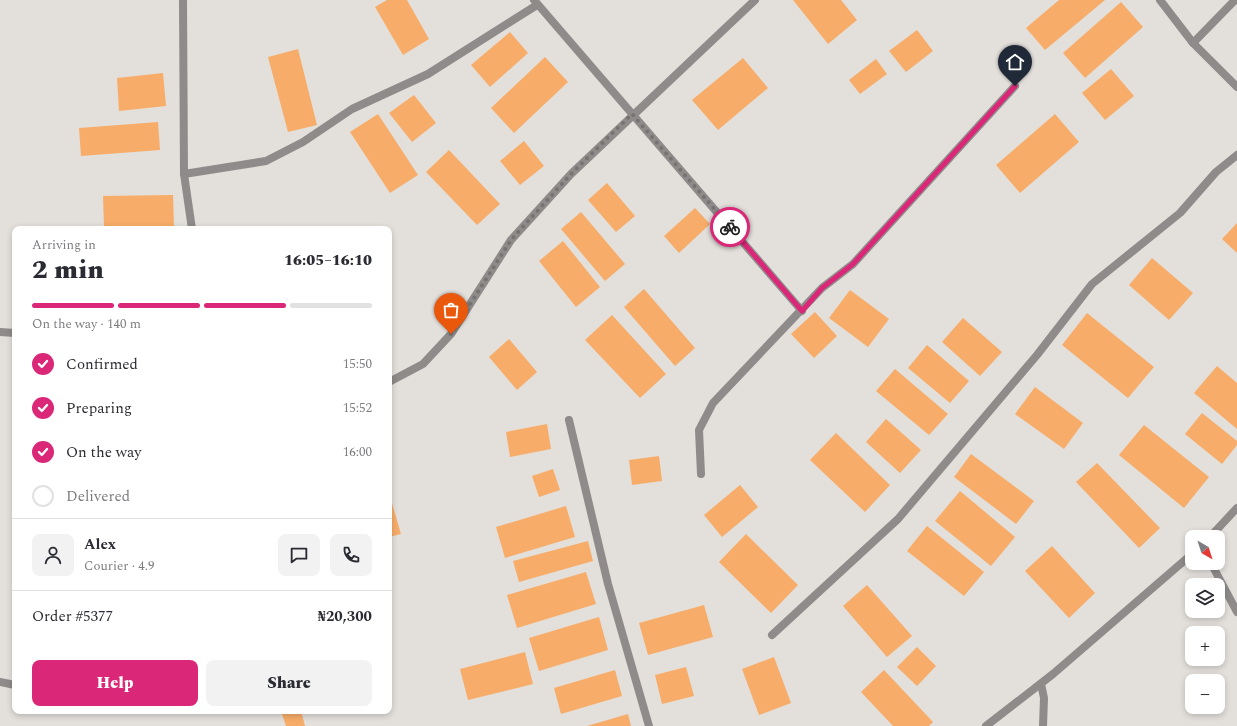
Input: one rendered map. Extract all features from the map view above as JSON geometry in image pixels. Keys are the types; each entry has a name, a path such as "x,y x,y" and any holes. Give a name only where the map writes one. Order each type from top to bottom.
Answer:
{"street":[{"path":"183,0 184,174 192,226"},
{"path":"392,380 423,364 451,334 511,240 571,174 632,114 755,0"},
{"path":"1160,0 1193,43 1237,87"},
{"path":"1193,43 1235,0"},
{"path":"184,174 266,161 303,142 352,109 428,74 535,2 802,311"},
{"path":"701,474 699,430 713,402 781,330 802,311 822,288 853,264 1015,86"},
{"path":"772,635 898,519 1037,355 1092,284 1180,213 1216,172 1237,155"},
{"path":"0,332 12,333"},
{"path":"568,420 608,584 649,726"},
{"path":"1217,530 1237,508"},
{"path":"986,726 1041,684 1185,560"},
{"path":"1215,570 1237,612"},
{"path":"0,682 12,684"},
{"path":"1041,684 1044,698 1043,726"}],"building":[{"path":"387,0 407,0 429,39 403,55 375,7"},
{"path":"793,0 841,0 857,20 828,44"},
{"path":"1059,0 1105,0 1045,50 1026,28"},
{"path":"1121,2 1143,27 1085,78 1063,53"},
{"path":"917,30 933,51 906,72 889,51"},
{"path":"510,32 528,53 490,87 471,65"},
{"path":"298,49 317,125 288,132 268,57"},
{"path":"545,57 568,82 514,133 491,108"},
{"path":"743,58 768,88 718,130 692,100"},
{"path":"876,59 887,74 860,94 849,80"},
{"path":"1111,69 1134,96 1105,120 1082,93"},
{"path":"163,73 166,106 119,111 117,78"},
{"path":"414,95 436,123 412,142 389,113"},
{"path":"378,114 418,175 390,193 350,132"},
{"path":"1055,114 1079,142 1020,193 996,165"},
{"path":"158,122 160,150 81,156 79,128"},
{"path":"524,141 544,166 520,185 500,161"},
{"path":"449,150 500,204 477,225 426,172"},
{"path":"607,183 635,216 616,232 588,200"},
{"path":"173,195 174,226 104,226 103,196"},
{"path":"695,208 710,224 679,253 664,236"},
{"path":"581,212 625,264 605,281 561,229"},
{"path":"1237,223 1237,253 1222,239"},
{"path":"563,241 600,287 576,307 539,261"},
{"path":"1152,258 1193,293 1169,320 1129,285"},
{"path":"644,289 695,348 675,366 624,307"},
{"path":"850,290 889,319 868,347 829,318"},
{"path":"815,312 837,336 814,358 791,334"},
{"path":"1087,313 1154,367 1128,398 1062,345"},
{"path":"612,315 666,374 640,398 585,340"},
{"path":"963,318 1002,352 980,376 942,342"},
{"path":"509,339 537,372 517,390 489,357"},
{"path":"927,345 969,381 950,403 908,368"},
{"path":"1217,366 1237,383 1237,429 1194,393"},
{"path":"895,369 948,414 929,435 876,391"},
{"path":"1035,387 1083,423 1064,449 1015,414"},
{"path":"1202,413 1237,441 1237,445 1222,464 1185,434"},
{"path":"886,419 921,450 900,473 866,442"},
{"path":"547,424 551,449 510,457 506,432"},
{"path":"1144,425 1209,477 1184,508 1119,455"},
{"path":"836,433 890,485 865,512 810,460"},
{"path":"971,454 1034,501 1016,524 954,477"},
{"path":"659,456 662,481 632,485 629,460"},
{"path":"1097,463 1160,528 1139,548 1076,482"},
{"path":"553,469 560,490 539,497 532,476"},
{"path":"740,485 758,507 722,537 704,515"},
{"path":"960,491 1015,537 991,566 935,521"},
{"path":"392,503 401,534 392,536"},
{"path":"566,506 575,537 505,558 496,527"},
{"path":"927,526 984,572 964,596 907,551"},
{"path":"746,534 798,585 771,613 719,562"},
{"path":"588,541 593,561 519,582 513,561"},
{"path":"1052,546 1095,593 1069,618 1025,571"},
{"path":"586,572 596,604 517,628 507,595"},
{"path":"867,585 912,636 887,657 843,606"},
{"path":"704,605 713,637 648,655 639,623"},
{"path":"599,617 608,650 539,671 529,638"},
{"path":"917,647 936,666 917,686 897,667"},
{"path":"525,652 533,684 468,700 460,669"},
{"path":"774,657 791,703 759,715 742,669"},
{"path":"686,667 694,696 662,704 655,675"},
{"path":"615,670 622,696 561,714 554,688"},
{"path":"884,670 933,722 929,726 893,726 861,692"},
{"path":"282,714 302,714 305,726 286,726"},
{"path":"628,714 631,726 587,726"}],"way so far":[{"path":"451,334 511,240 571,174 632,114 730,227"}],"route":[{"path":"730,227 802,311 822,288 853,264 1015,86"}]}
